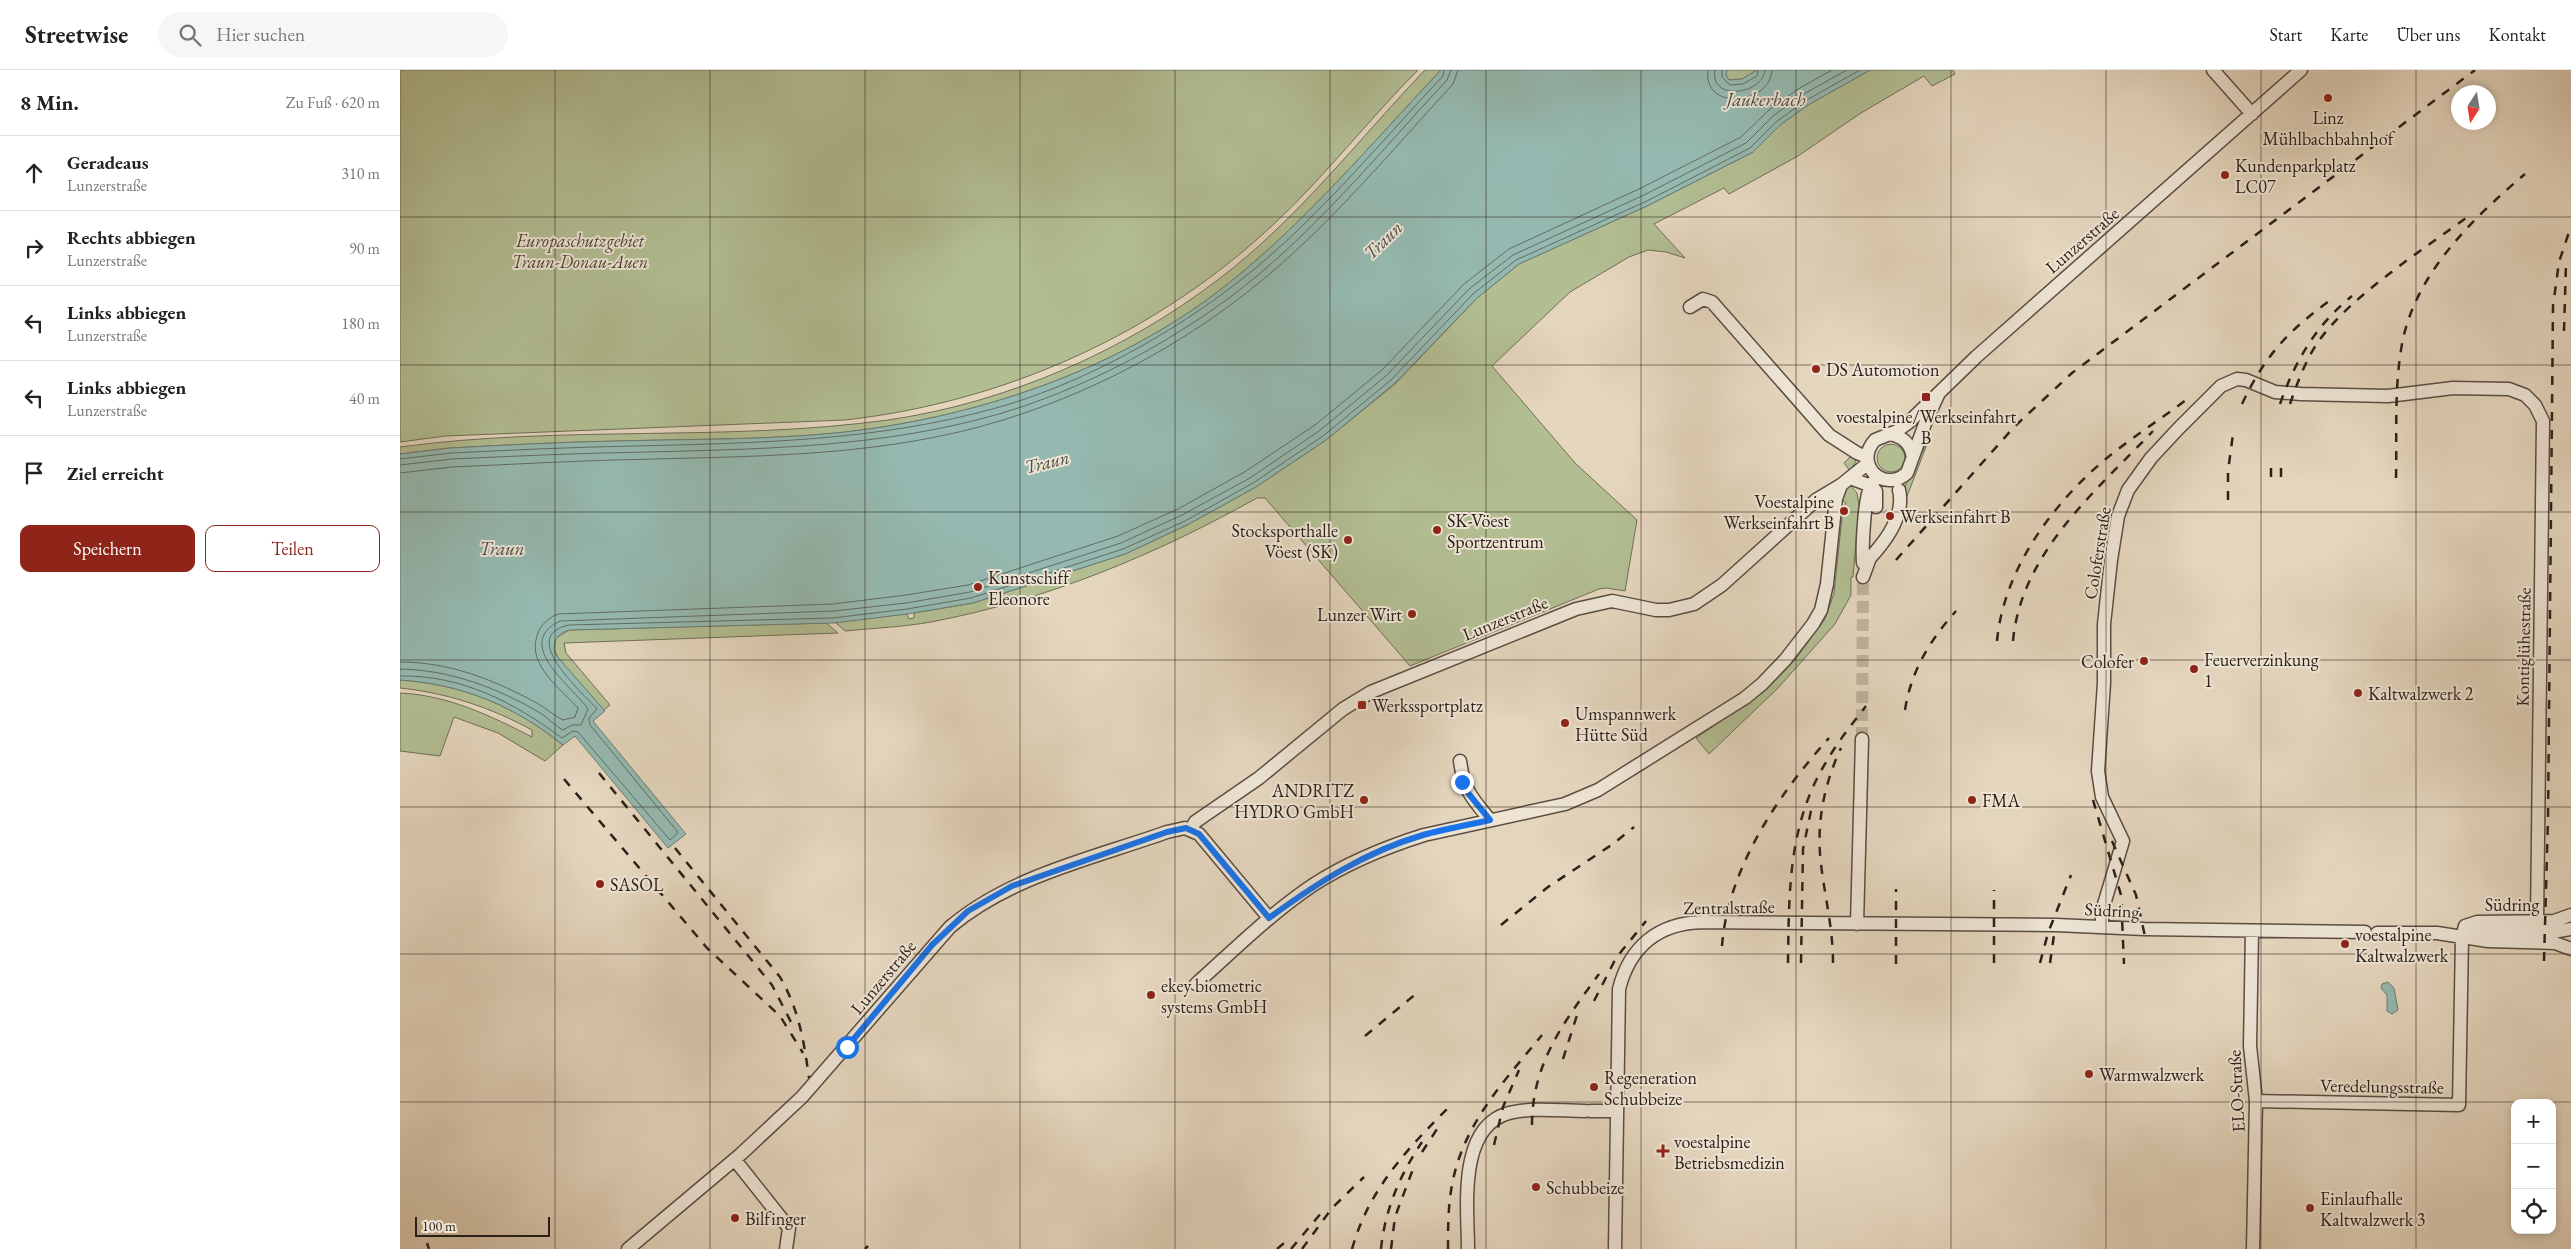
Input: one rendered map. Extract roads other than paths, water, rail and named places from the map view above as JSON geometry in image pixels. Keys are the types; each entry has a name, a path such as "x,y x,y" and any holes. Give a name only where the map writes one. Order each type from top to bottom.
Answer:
{"street":[{"path":"2213,70 2252,114"},
{"name":"Lunzerstraße","path":"1871,444 1879,437 1889,434 1908,423 1983,351 2301,70"},
{"path":"1690,307 1702,299 1712,302 1829,435 1840,443 1876,491 1875,510 1866,561"},
{"name":"Coloferstraße","path":"2102,927 2102,911 2123,841 2102,797 2098,778 2104,624 2118,516 2128,490 2138,475 2178,429 2221,386 2237,379 2246,380 2275,392 2294,394 2388,396 2453,388 2509,389"},
{"name":"Kontiglühestraße","path":"2509,389 2525,396 2535,405 2543,421 2535,927"},
{"name":"Lunzerstraße","path":"1903,477 1911,468 1926,420 1938,395"},
{"path":"1889,434 1903,438 1912,450 1913,457"},
{"path":"1196,984 1269,918 1313,885 1370,855 1424,835 1565,804 1598,790 1745,698 1762,684 1795,647 1821,610 1827,584 1836,499 1862,471 1871,444 1840,443"},
{"path":"1862,471 1888,481 1903,477"},
{"path":"1862,471 1866,493 1862,545 1866,561"},
{"name":"Lunzerstraße","path":"628,1249 735,1160 818,1080 932,945 968,911 1012,886 1167,832 1186,828 1191,830 1195,822 1253,782 1360,697 1576,609 1598,602 1621,602 1644,608 1669,610 1694,604 1722,585 1816,500 1862,471"},
{"path":"1866,561 1890,514 1903,477"},
{"path":"1866,561 1890,532 1900,502 1899,490"},
{"path":"1857,924 1862,739"},
{"path":"1460,761 1462,782 1468,793 1490,820"},
{"path":"1191,830 1205,839 1269,918"},
{"name":"Südring","path":"2535,927 2571,915"},
{"name":"Zentralstraße","path":"1615,1249 1619,989 1628,964 1652,937 1671,927 1697,922 1857,924"},
{"name":"Südring","path":"2462,937 2465,926 2470,923 2571,929"},
{"name":"Südring","path":"1857,924 2437,933 2462,937 2555,943 2571,949"},
{"path":"2523,942 2535,927"},
{"name":"ELO-Straße","path":"2252,931 2250,1046 2256,1101 2253,1249"},
{"name":"Veredelungsstraße","path":"2256,1101 2459,1105 2462,937"},
{"path":"1468,1249 1468,1174 1471,1156 1486,1128 1507,1114 1522,1111 1616,1111"},
{"path":"735,1160 784,1221 789,1234 786,1249"}],"water":[{"name":"Traun","path":"1441,70 1727,70 1726,75 1729,80 1742,79 1757,70 1870,70 1808,105 1780,125 1753,152 1649,205 1519,264 1477,298 1395,383 1326,440 1256,487 1187,525 1125,554 973,603 907,614 834,623 569,630 561,633 555,642 555,654 605,711 593,721 686,834 668,848 575,736 563,745 526,719 487,699 445,686 400,680 400,454 450,448 597,441 754,438 836,433 939,416 990,403 1040,387 1089,367 1137,344 1182,317 1224,287 1282,237 1309,210 1363,155"},
{"path":"2388,982 2394,988 2398,1010 2392,1014 2387,1011 2387,995 2381,988 2382,984"}],"tunnel":[{"path":"1889,517 1891,511"},
{"path":"1862,739 1863,577"}],"railway":[{"path":"1896,560 2014,427 2072,373 2475,70"},
{"path":"2396,478 2396,411 2399,361 2409,318 2419,294 2448,250 2466,229 2525,174"},
{"path":"2290,404 2308,359 2316,345 2347,309 2387,275 2470,215"},
{"path":"2544,961 2548,819 2553,306 2559,262 2571,226"},
{"path":"2564,331 2566,263"},
{"path":"2280,404 2293,373 2308,345 2328,319 2352,296"},
{"path":"2242,404 2269,357 2291,333 2332,299"},
{"path":"1997,641 2001,617 2017,571 2042,528 2057,508 2102,462 2186,400"},
{"path":"2013,641 2019,609 2030,580 2046,552 2086,501 2153,431"},
{"path":"2228,500 2228,471 2233,434"},
{"path":"2271,463 2271,477"},
{"path":"2281,463 2281,477"},
{"path":"1905,710 1912,682 1923,657 1938,633 1956,611"},
{"path":"1788,963 1789,910 1793,858 1805,807 1828,759 1841,738 1866,706"},
{"path":"1722,946 1726,917 1745,861 1774,808 1829,738"},
{"path":"1833,963 1830,925 1821,864 1820,834 1826,790 1841,748"},
{"path":"599,773 772,985 792,1024"},
{"path":"564,779 707,948 780,1016 803,1053"},
{"path":"2093,800 2121,895 2124,964"},
{"path":"1801,963 1803,849 1812,806"},
{"path":"1501,925 1548,887 1613,844 1634,827"},
{"path":"2112,841 2136,895 2146,941"},
{"path":"675,848 780,977 792,1001 800,1026 809,1078"},
{"path":"2040,963 2048,933 2071,875"},
{"path":"1896,889 1896,964"},
{"path":"1994,890 1994,963"},
{"path":"1594,1001 1616,958 1646,921"},
{"path":"2050,963 2054,935"},
{"path":"1532,1125 1533,1103 1538,1082 1552,1044 1599,974"},
{"path":"1365,1036 1417,993"},
{"path":"1563,1059 1579,1009"},
{"path":"1448,1249 1451,1189 1459,1159 1467,1139 1488,1102 1542,1035"},
{"path":"1494,1145 1503,1107 1519,1070"},
{"path":"1352,1249 1359,1227 1369,1207 1392,1170 1406,1152 1453,1103"},
{"path":"1422,1152 1441,1123"},
{"path":"1381,1249 1390,1206 1400,1180 1422,1142"},
{"path":"1391,1249 1395,1217 1413,1169"},
{"path":"1302,1249 1332,1208 1364,1177"},
{"path":"1291,1249 1322,1212"},
{"path":"1277,1249 1290,1238"},
{"path":"427,1243 429,1249"},
{"path":"865,1249 868,1246"}],"place":[{"name":"Linz Mühlbachbahnhof","path":"2328,98"},
{"name":"Kundenparkplatz LC07","path":"2225,175"},
{"name":"DS Automotion","path":"1816,369"},
{"name":"voestalpine/Werkseinfahrt B","path":"1926,397"},
{"name":"Voestalpine Werkseinfahrt B","path":"1844,511"},
{"name":"Werkseinfahrt B","path":"1890,516"},
{"name":"SK-Vöest Sportzentrum","path":"1437,530"},
{"name":"Stocksporthalle Vöest (SK)","path":"1348,540"},
{"name":"Kunstschiff Eleonore","path":"978,587"},
{"name":"Lunzer Wirt","path":"1412,614"},
{"name":"Colofer","path":"2144,661"},
{"name":"Feuerverzinkung 1","path":"2194,669"},
{"name":"Kaltwalzwerk 2","path":"2358,693"},
{"name":"Werkssportplatz","path":"1362,705"},
{"name":"Umspannwerk Hütte Süd","path":"1565,723"},
{"name":"ANDRITZ HYDRO GmbH","path":"1364,800"},
{"name":"FMA","path":"1972,800"},
{"name":"SASOL","path":"600,884"},
{"name":"voestalpine Kaltwalzwerk","path":"2345,944"},
{"name":"ekey biometric systems GmbH","path":"1151,995"},
{"name":"Warmwalzwerk","path":"2089,1074"},
{"name":"Regeneration Schubbeize","path":"1594,1087"},
{"name":"voestalpine Betriebsmedizin","path":"1663,1151"},
{"name":"Schubbeize","path":"1536,1187"},
{"name":"Einlaufhalle Kaltwalzwerk 3","path":"2310,1208"},
{"name":"Bilfinger","path":"735,1218"}],"water label":[{"name":"Jaukerbach","path":"1766,99"}],"park label":[{"name":"Europaschutzgebiet Traun-Donau-Auen","path":"580,250"}]}
